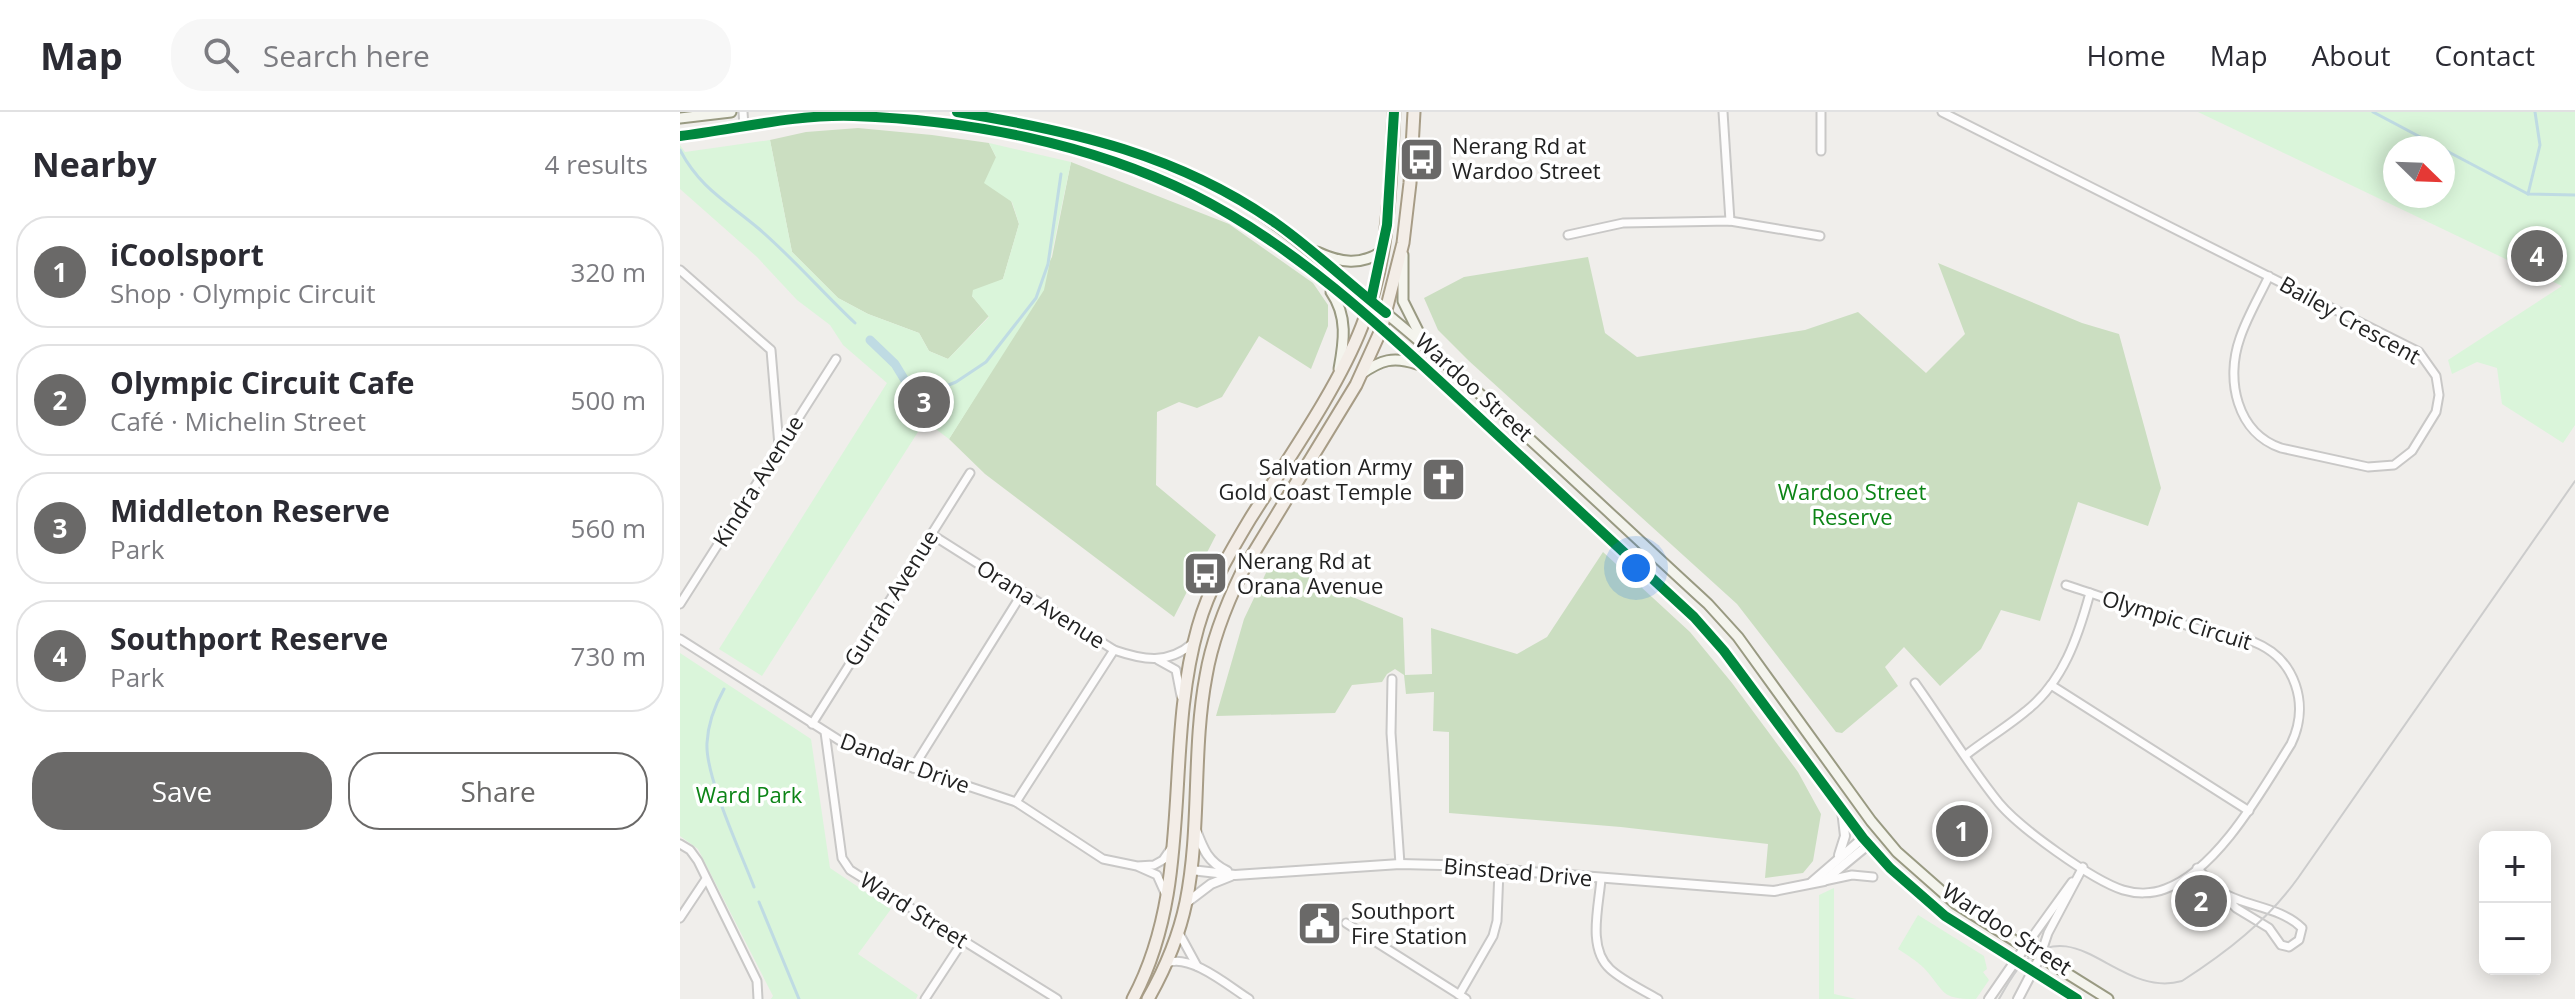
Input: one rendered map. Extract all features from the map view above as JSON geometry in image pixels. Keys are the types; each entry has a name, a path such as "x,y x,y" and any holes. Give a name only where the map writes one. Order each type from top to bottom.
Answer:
{"main road":[{"path":"684,116 731,112"},
{"name":"Wardoo Street","path":"957,112 996,115 1142,155 1221,190 1278,224 1430,351 1708,604 1738,637 1878,831 1912,866 1956,904 2108,999"},
{"path":"1133,999 1155,951 1169,895 1175,842 1182,701 1194,643 1220,571 1339,373 1366,316 1387,225 1394,112"},
{"path":"1414,112 1403,243 1403,301 1430,351"},
{"name":"Wardoo Street","path":"680,136 744,126 852,116 991,132 1069,148 1160,180 1262,235 1322,280 1424,366 1694,617 1724,651 1866,841 1931,905 2077,999"},
{"path":"1148,999 1166,964 1186,903 1191,870 1199,726 1206,675 1222,619 1242,572 1361,375 1381,330 1403,243"},
{"path":"1303,245 1333,259 1353,263 1372,258 1383,251"},
{"path":"1322,280 1334,296 1342,315 1344,342 1339,373"},
{"path":"1361,375 1388,358 1424,366"},
{"path":"1866,841 1878,831"},
{"path":"1169,895 1181,874 1191,870"}],"street":[{"path":"743,112 744,126"},
{"path":"1723,112 1730,221"},
{"path":"1821,112 1821,151"},
{"name":"Bailey Crescent","path":"1942,112 2269,276 2419,352 2436,376 2438,405 2412,451 2394,465 2368,467 2281,448 2252,432 2236,394 2236,357 2239,341 2269,276"},
{"path":"991,132 996,115"},
{"path":"1568,235 1623,223 1730,221 1820,236"},
{"path":"680,270 771,350 779,448"},
{"name":"Kindra Avenue","path":"680,604 836,359"},
{"name":"Gurrah Avenue","path":"812,724 970,473"},
{"name":"Orana Avenue","path":"931,534 1114,650 1156,659"},
{"name":"Olympic Circuit","path":"1915,683 1999,802 2032,833 2081,871 2112,885 2143,893 2165,889 2197,868 2224,842 2249,811 2297,733 2300,701 2294,680 2287,667 2272,652 2254,642 2191,627 2066,585"},
{"path":"913,768 1023,592"},
{"path":"1966,755 2026,711 2051,685 2071,649 2090,593"},
{"name":"Dandar Drive","path":"680,639 812,724 859,750 1016,802 1103,859 1137,866 1157,875 1169,895"},
{"path":"1156,659 1175,656 1194,643"},
{"path":"1016,802 1114,650"},
{"path":"1156,659 1176,670 1182,701"},
{"path":"1392,679 1391,733 1400,864"},
{"path":"2051,685 2249,811"},
{"name":"Ward Street","path":"825,732 842,858 850,870 1057,999"},
{"name":"Binstead Drive","path":"1826,870 1839,855 1844,843 1842,809"},
{"path":"1194,826 1209,858 1215,865 1235,875"},
{"name":"Binstead Drive","path":"1800,887 1812,882 1866,841"},
{"name":"Binstead Drive","path":"1819,883 1866,841"},
{"path":"1137,866 1158,864 1175,842"},
{"path":"680,844 695,856 757,981 760,991 758,999"},
{"name":"Binstead Drive","path":"1191,870 1235,875 1400,864 1441,865 1754,891 1800,887 1852,875 1873,877"},
{"path":"2197,868 2218,890 2236,908 2267,926 2282,945 2293,946 2300,938 2302,928 2295,922 2233,899 2218,890"},
{"path":"1346,923 1463,997 1493,936 1497,921 1499,870"},
{"path":"1989,999 2081,871"},
{"path":"2018,999 2034,972 2047,937 2081,871"},
{"name":"Binstead Drive","path":"1186,903 1211,884 1235,875"},
{"path":"680,918 706,879"},
{"path":"1601,879 1596,938 1600,955 1609,969 1658,999"},
{"path":"1178,931 1197,966"},
{"path":"925,999 963,941"},
{"path":"1166,964 1176,960 1197,966 1249,999"}],"green space":[{"path":"2198,112 2575,112 2575,425 2563,443 2502,404 2497,368 2477,362 2452,374 2448,360 2562,286 2399,208 2455,208 2455,136 2383,136 2383,200"},
{"path":"858,128 989,143 996,157 1019,224 1003,279 972,296 989,316 948,359 929,351 919,333 868,314 838,298 792,252 770,140 806,132"},
{"path":"770,140 792,252 838,298 868,314 919,333 929,351 948,359 989,317 972,296 973,290 1003,279 1019,224 1012,202 984,183 996,157 989,143 1071,162 1044,290 949,439 925,421 762,676 719,649 887,383 843,345 830,325 797,300 757,257 680,189 680,145 685,152"},
{"path":"1071,162 1229,224 1313,283 1328,305 1328,326 1311,369 1259,336 1222,397 1197,408 1179,402 1157,412 1156,485 1216,535 1174,617 985,474 949,439 992,370 1052,257"},
{"name":"Wardoo Street Reserve","path":"1588,257 1605,333 1637,357 1805,330 1858,312 1926,373 1965,334 1938,263 2082,323 2119,334 2161,488 2148,526 2078,502 2040,621 2001,610 1981,649 1940,686 1904,647 1885,667 1898,686 1842,733 1836,732 1737,604 1469,361 1438,330 1424,298 1464,277"},
{"path":"1603,552 1690,632 1798,772 1821,814 1813,861 1803,873 1765,878 1768,844 1621,827 1449,813 1449,732 1433,731 1434,692 1406,694 1404,675 1395,669 1382,682 1352,685 1335,713 1216,716 1244,619 1275,554 1331,588 1403,618 1405,675 1432,674 1431,628 1517,654 1547,637"},
{"name":"Ward Park","path":"680,653 811,739 830,868 891,909 858,954 918,995 916,999 771,999 773,996 698,849 680,836"},
{"path":"1834,888 1834,994 1856,999 1819,999 1819,895"},
{"path":"1918,915 1984,956 1987,969 1983,972 1989,980 1976,999 1949,996 1924,968 1898,949"}],"waterway":[{"path":"2373,112 2418,136"},
{"path":"2528,194 2540,145 2535,112"},
{"path":"680,150 714,193 771,239 855,323"},
{"path":"2455,155 2528,194 2575,195"},
{"path":"902,404 956,382 986,362 1036,298 1048,264 1061,174"},
{"path":"870,340 895,364 909,387 902,404"},
{"path":"724,689 710,722 708,757 718,794 754,887"},
{"path":"759,902 799,999"}],"tram line":[{"path":"1999,999 2019,967 2043,949 2062,946 2080,950 2138,978 2159,983 2182,981 2245,935 2298,878 2575,481"}],"cycle path":[{"path":"957,112 1042,128 1124,149 1202,180 1277,224 1386,313"},
{"path":"1371,300 1387,225 1394,112"},
{"path":"680,136 832,116 897,118 984,129 1027,137 1112,161 1153,176 1231,215 1305,265 1374,322 1694,617 1724,651 1863,838 1890,868 1945,916 2077,999"}],"place":[{"name":"Nerang Rd at Wardoo Street","path":"1421,159"},
{"name":"Southport Reserve","path":"2537,256"},
{"name":"Middleton Reserve","path":"924,402"},
{"name":"Salvation Army Gold Coast Temple","path":"1443,480"},
{"name":"Nerang Rd at Orana Avenue","path":"1206,574"},
{"name":"iCoolsport","path":"1962,831"},
{"name":"Olympic Circuit Cafe","path":"2201,901"},
{"name":"Southport Fire Station","path":"1320,924"}]}
